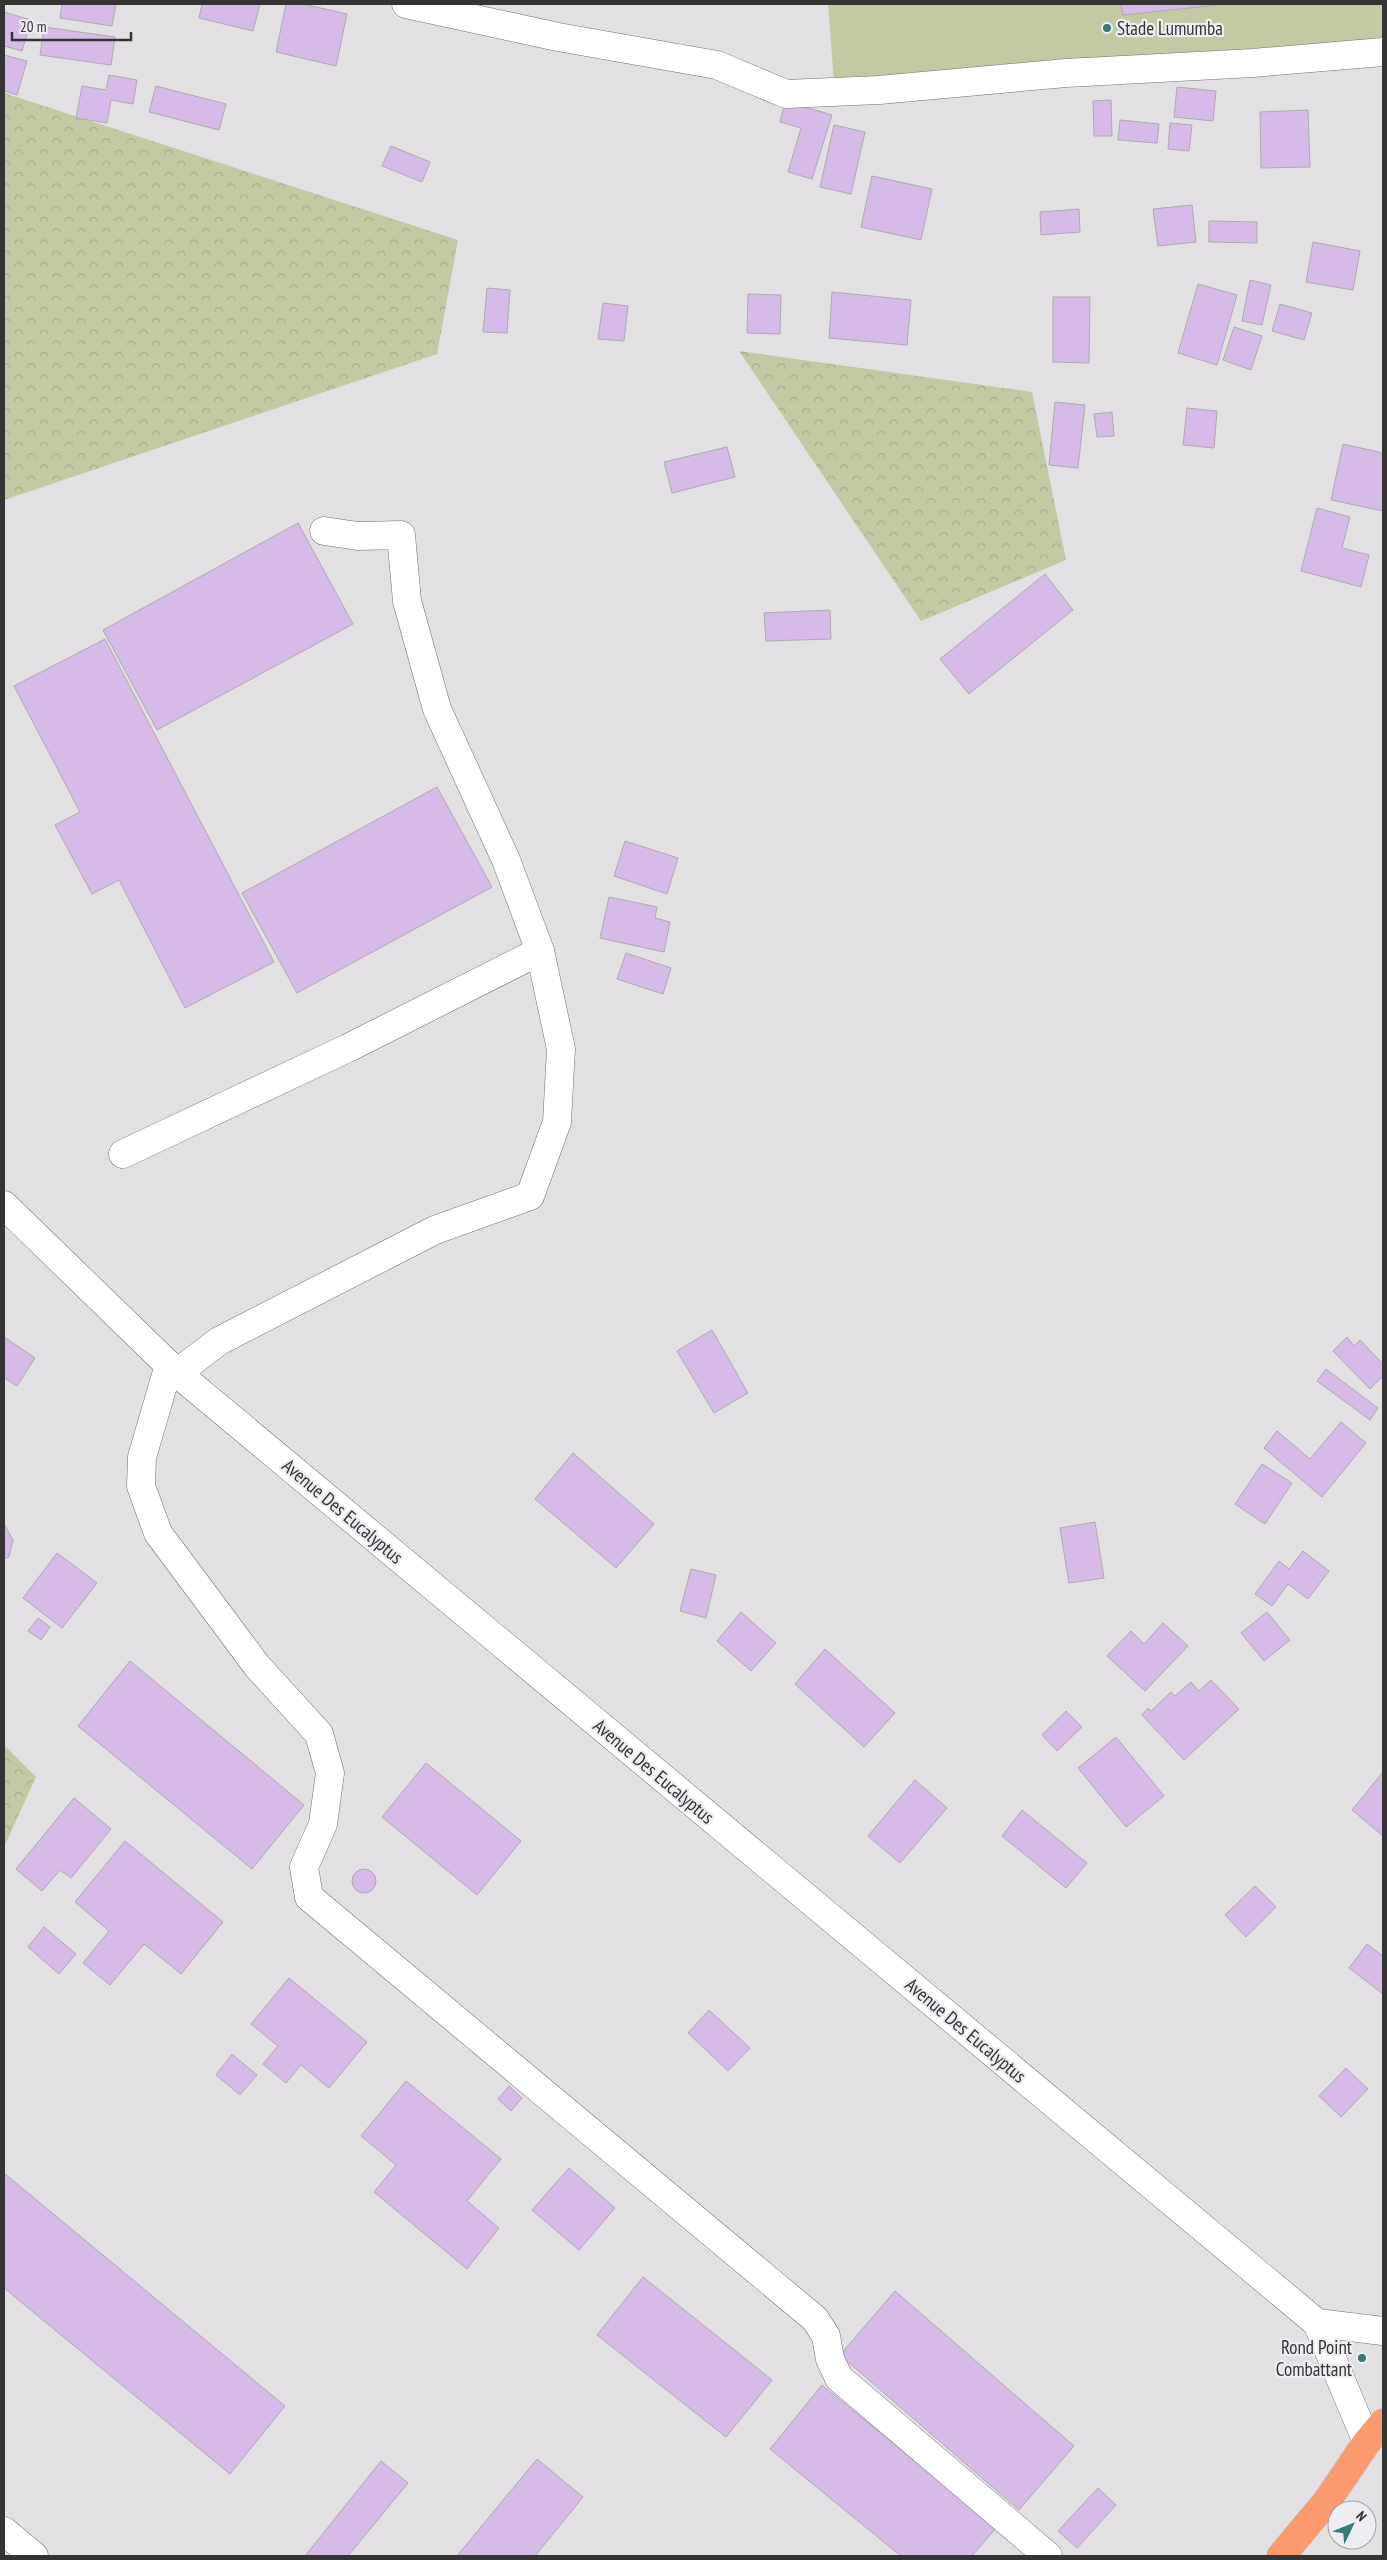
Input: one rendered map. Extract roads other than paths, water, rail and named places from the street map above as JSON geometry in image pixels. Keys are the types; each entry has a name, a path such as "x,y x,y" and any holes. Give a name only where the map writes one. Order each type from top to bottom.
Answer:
{"highway":[{"path":"1282,2556 1378,2437"}],"street":[{"path":"406,4 558,37 717,65 786,94 879,90 1066,73 1252,63 1383,52"},
{"path":"324,531 358,536 401,535 407,601 437,709 506,860 540,951 562,1048 557,1122 530,1196 435,1230 219,1341 173,1369 142,1456 140,1486 158,1533 257,1666 319,1734 330,1772 323,1824 304,1867 310,1897 815,2319 826,2336 830,2359 839,2378 1048,2556"},
{"path":"123,1154 348,1048 540,951"},
{"name":"Avenue Des Eucalyptus","path":"4,1205 173,1369 1317,2323 1378,2437"},
{"path":"1317,2323 1383,2332"},
{"path":"4,2531 34,2556"}],"place":[{"name":"Stade Lumumba","path":"1107,28"},
{"name":"Rond Point Combattant","path":"1362,2358"}]}
